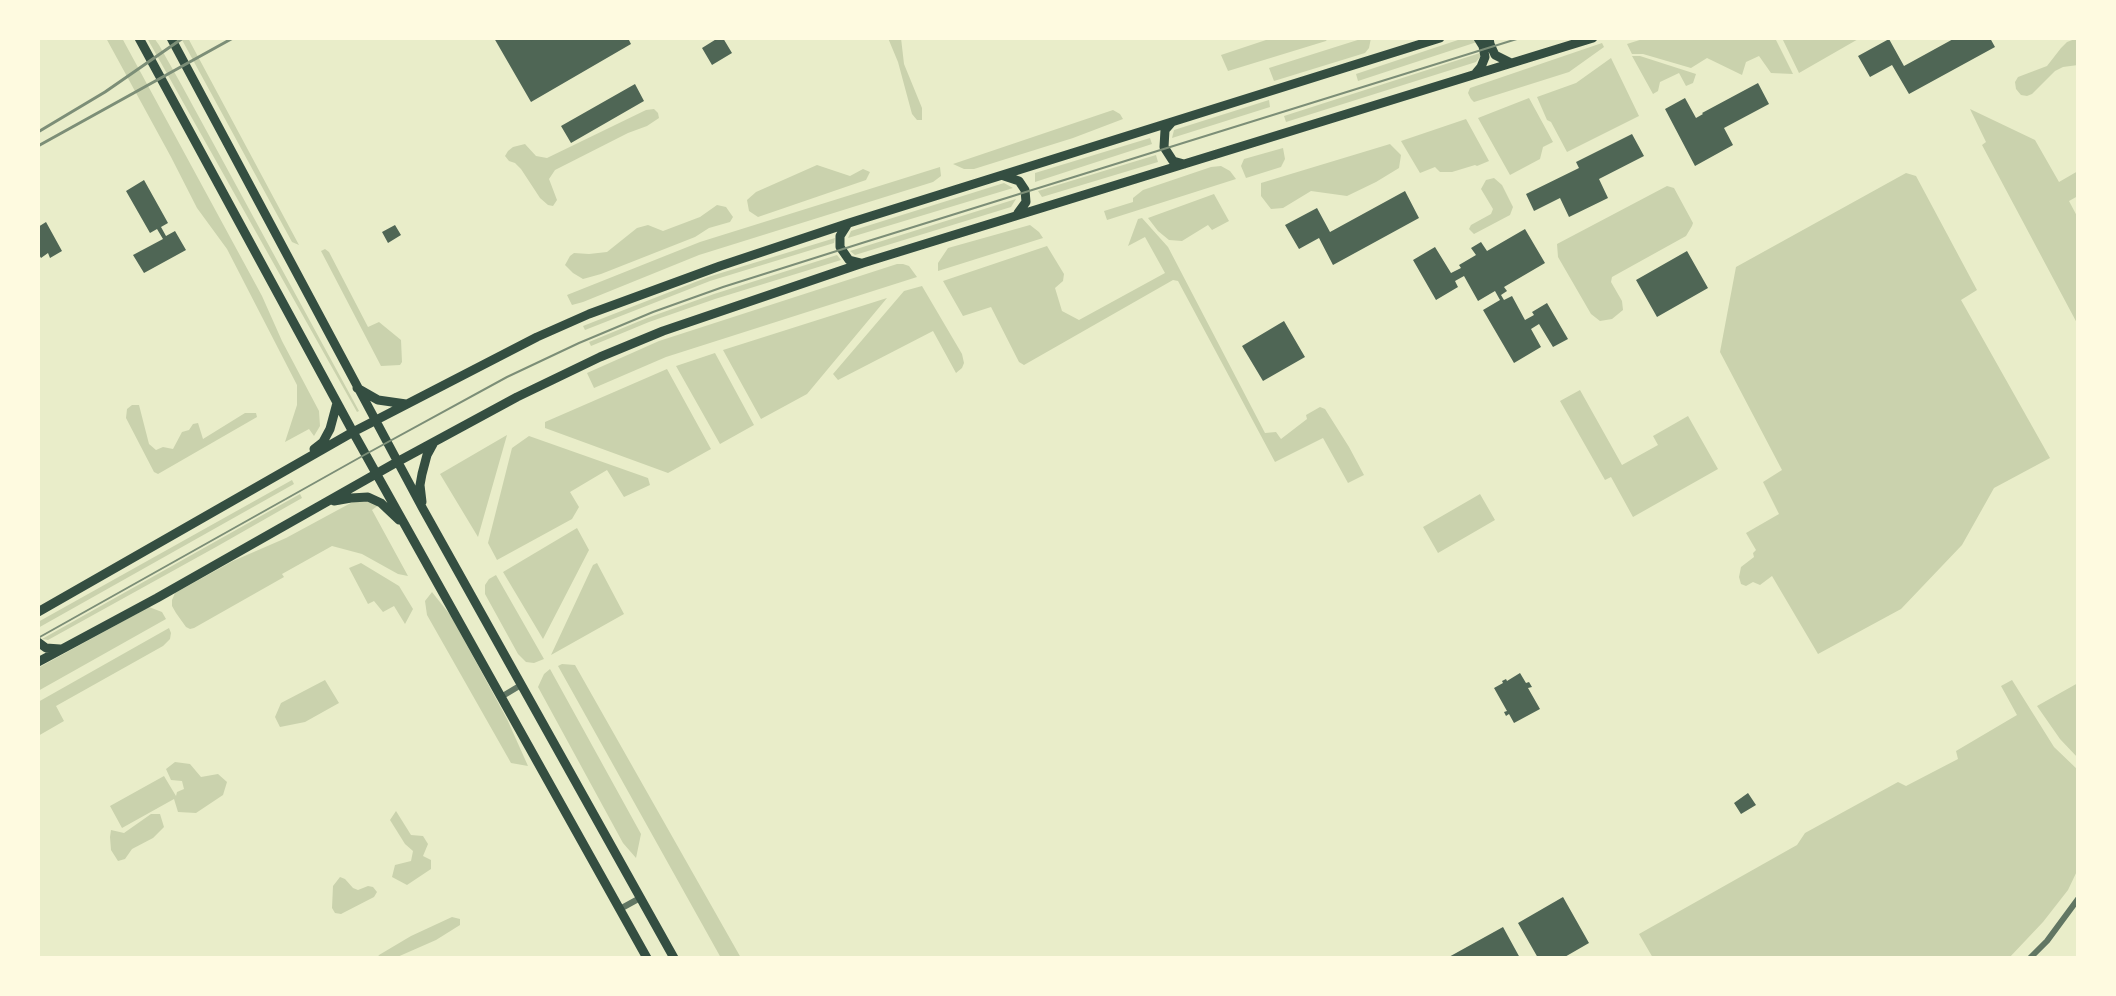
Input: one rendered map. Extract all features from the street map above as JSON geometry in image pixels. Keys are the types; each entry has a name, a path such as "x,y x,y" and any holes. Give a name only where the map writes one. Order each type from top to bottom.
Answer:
{"main road":[{"path":"139,38 353,432 647,958"},
{"path":"171,38 397,462 674,958"},
{"path":"39,612 353,432 537,337 589,314 849,223 1440,38"},
{"path":"1473,75 1485,57 1478,38"},
{"path":"1489,38 1495,55 1511,63"},
{"path":"38,662 517,397 663,331 863,263 1593,38"},
{"path":"1172,122 1163,136 1164,147 1173,161 1184,164"},
{"path":"1003,176 1014,178 1025,190 1026,202 1016,216"},
{"path":"849,223 842,231 840,247 849,260 863,263"},
{"path":"357,388 378,400 406,404"},
{"path":"300,462 323,442 335,416 337,402"},
{"path":"423,509 420,485 433,444"},
{"path":"325,503 368,497 381,503 405,525"},
{"path":"38,642 51,650 62,648"}],"street":[{"path":"501,697 521,685"},
{"path":"620,909 640,898"},
{"path":"2030,958 2047,941 2078,899"}],"green space":[{"path":"106,38 122,38 262,296 319,411 320,426 314,436 309,429 285,442 297,405 297,385 227,249 197,208"},
{"path":"147,38 154,38 159,45 359,411 357,412"},
{"path":"181,38 188,38 299,245 292,242"},
{"path":"888,38 901,38 904,64 922,108 922,120 917,120 912,114"},
{"path":"1272,38 1328,38 1228,71 1221,55"},
{"path":"1371,38 1365,53 1274,81 1269,68"},
{"path":"1464,38 1477,42 1358,81 1356,74"},
{"path":"1646,38 1775,38 1793,74 1771,73 1759,56 1746,62 1742,75 1707,58 1691,68 1643,54 1632,54 1627,44"},
{"path":"1782,38 1860,38 1799,73"},
{"path":"2078,39 2078,65 2055,71 2032,94 2021,95 2016,89 2018,77 2047,66 2067,42"},
{"path":"1602,43 1604,47 1569,72 1474,102 1468,93 1470,88"},
{"path":"1480,53 1476,62 1286,122 1284,116"},
{"path":"1632,56 1696,74 1693,83 1686,86 1679,73 1660,82 1658,91 1653,94"},
{"path":"1611,58 1639,116 1567,152 1537,97 1576,83"},
{"path":"1529,98 1553,142 1543,147 1540,159 1510,175 1478,118"},
{"path":"1269,100 1270,107 1172,138 1174,130"},
{"path":"654,109 659,118 647,126 555,170 549,179 557,200 553,206 540,198 521,169 505,156 513,147 525,144 536,156 547,158 646,110"},
{"path":"1970,109 2035,140 2059,182 2078,171 2078,196 2069,201 2078,218 2078,325 1982,145 1986,142"},
{"path":"1113,110 1123,119 1073,138 974,169 953,164"},
{"path":"1466,119 1489,161 1452,172 1440,172 1435,167 1420,173 1401,141"},
{"path":"1150,138 1152,144 1035,182 1035,173"},
{"path":"1390,144 1401,155 1399,168 1347,196 1311,191 1283,208 1271,209 1261,196 1261,183"},
{"path":"1283,148 1285,159 1281,167 1246,178 1241,166 1244,159"},
{"path":"1156,155 1158,162 1042,197 1038,191"},
{"path":"817,165 850,176 863,169 870,172 866,180 758,217 749,211 747,200 756,192"},
{"path":"1221,166 1236,179 1107,220 1104,211 1133,202 1133,198 1143,190"},
{"path":"940,167 941,176 933,182 699,255 583,302 572,305 567,295 700,242"},
{"path":"1906,173 1916,176 1977,290 1961,300 2050,458 1994,488 1962,545 1901,609 1818,654 1772,576 1760,585 1753,582 1746,586 1741,584 1741,567 1754,557 1756,550 1746,533 1779,514 1763,482 1782,470 1720,352 1736,267"},
{"path":"1494,178 1502,185 1513,207 1510,215 1474,234 1469,229 1471,225 1491,214 1493,209 1481,189 1486,180"},
{"path":"1004,183 1013,188 848,238 851,231"},
{"path":"1667,186 1674,188 1692,226 1686,236 1612,277 1611,282 1622,301 1623,310 1612,319 1600,321 1591,314 1558,257 1557,244"},
{"path":"1214,194 1229,221 1212,230 1208,225 1182,241 1169,240 1148,218"},
{"path":"1016,199 1011,207 855,255 850,251"},
{"path":"717,205 726,207 733,217 730,222 709,228 695,237 583,279 565,265 574,253 607,252 637,228 648,225 663,231 700,217"},
{"path":"1142,218 1168,247 1265,433 1276,432 1281,439 1307,419 1306,415 1320,407 1325,409 1364,475 1348,483 1323,438 1275,462 1178,281 1173,280 1024,365 1019,362 991,307 963,316 943,281 1047,246 1064,274 1063,281 1055,288 1062,311 1079,320 1165,273 1145,237 1128,246 1138,219"},
{"path":"1030,225 1043,238 938,271 938,263 948,248"},
{"path":"835,238 834,243 710,281 585,330 583,326 708,277"},
{"path":"325,249 368,327 379,322 401,340 400,365 381,366 321,251"},
{"path":"837,255 841,260 715,299 591,346 589,342 714,294"},
{"path":"897,264 909,266 917,277 666,357 594,388 587,373 659,341"},
{"path":"922,286 962,354 962,368 956,373 933,331 838,380 833,374 904,291"},
{"path":"887,298 807,394 761,419 723,350"},
{"path":"715,353 754,425 720,444 676,366"},
{"path":"667,369 711,449 668,473 545,428 545,422"},
{"path":"1580,390 1622,465 1658,445 1653,436 1688,416 1718,469 1633,517 1611,477 1605,480 1560,401"},
{"path":"139,405 149,444 156,450 163,447 173,449 182,432 189,430 193,424 198,423 203,439 245,413 256,413 257,417 158,474 154,472 126,418 127,409"},
{"path":"507,435 478,537 440,474"},
{"path":"529,436 648,478 650,485 624,497 607,470 570,492 579,507 572,519 497,560 488,543 512,448"},
{"path":"292,480 294,484 38,628 38,622"},
{"path":"300,494 302,498 216,547 48,640 42,639"},
{"path":"1480,494 1495,520 1438,553 1423,527"},
{"path":"360,498 380,504 372,510 408,576 398,574 362,554 332,546 194,628 186,627 176,613 172,606 175,593"},
{"path":"577,528 589,550 543,639 503,572"},
{"path":"361,563 399,586 413,609 405,624 394,606 383,612 374,601 368,604 349,568"},
{"path":"597,563 624,614 551,655 593,565"},
{"path":"496,575 544,659 526,662 518,654 485,594 485,585"},
{"path":"432,592 451,616 507,719 528,766 511,763 427,615 425,601"},
{"path":"149,607 162,612 166,619 38,691 38,668"},
{"path":"169,628 170,639 163,646 56,706 64,721 38,736 38,702"},
{"path":"575,665 741,958 721,958 558,666"},
{"path":"550,669 641,834 636,858 623,843 538,687"},
{"path":"325,680 339,703 305,722 280,727 275,717 281,703"},
{"path":"2012,680 2054,747 2078,770 2078,869 2068,890 2009,958 1653,958 1639,934 1797,845 1805,833 1898,782 1906,786 1958,759 1956,751 2017,715 2001,686"},
{"path":"2078,683 2078,758 2037,706"},
{"path":"175,762 190,764 201,777 218,774 227,782 223,795 196,813 178,812 174,799 122,828 110,806 164,776 176,796 184,789 182,781 171,780 166,769"},
{"path":"396,811 411,835 423,836 428,844 423,856 431,860 431,869 407,885 392,877 395,865 411,861 413,851 390,820"},
{"path":"151,814 160,814 164,827 153,838 132,849 125,859 118,861 111,850 111,830 124,833"},
{"path":"340,877 353,888 358,890 368,886 377,892 374,897 341,914 335,913 332,908 333,886"},
{"path":"452,917 460,919 460,925 436,940 395,958 377,958 411,936"}],"building":[{"path":"494,38 628,38 631,44 531,102"},
{"path":"723,38 732,53 712,65 702,48"},
{"path":"1955,38 1990,38 1995,47 1909,94 1892,65 1870,77 1858,56 1889,39 1904,66"},
{"path":"1758,83 1769,104 1724,128 1733,145 1695,166 1665,109 1685,98 1696,118"},
{"path":"635,84 644,101 571,143 561,126"},
{"path":"1632,134 1644,156 1599,179 1608,198 1569,217 1560,198 1534,211 1526,194 1579,168 1576,162"},
{"path":"144,180 168,223 161,227 166,236 175,231 186,250 144,273 133,255 163,239 157,229 150,233 126,191"},
{"path":"1405,191 1419,218 1333,265 1319,238 1299,249 1285,225 1317,208 1330,232"},
{"path":"46,222 62,251 50,258 48,253 41,258 38,253 38,227"},
{"path":"395,225 401,235 388,243 382,232"},
{"path":"1525,229 1545,263 1504,287 1507,291 1501,295 1504,300 1512,296 1525,320 1547,303 1568,339 1553,347 1539,324 1531,329 1541,347 1514,363 1483,310 1500,300 1495,291 1478,301 1464,276 1455,281 1458,287 1436,300 1413,260 1435,247 1451,273 1476,255 1471,248 1481,242 1487,251"},
{"path":"1687,251 1708,288 1657,317 1636,280"},
{"path":"1284,321 1305,357 1263,381 1242,346"},
{"path":"1520,673 1532,687 1528,688 1540,709 1514,723 1509,714 1506,716 1504,712 1507,711 1494,688"},
{"path":"1748,793 1756,805 1741,814 1734,803"},
{"path":"1563,897 1589,943 1563,958 1538,958 1518,923"},
{"path":"1503,927 1520,958 1447,958"}],"tram line":[{"path":"38,638 507,377 653,312 862,243 1520,38"}],"railway":[{"path":"38,132 105,92 183,38"},
{"path":"38,146 233,38"}]}
